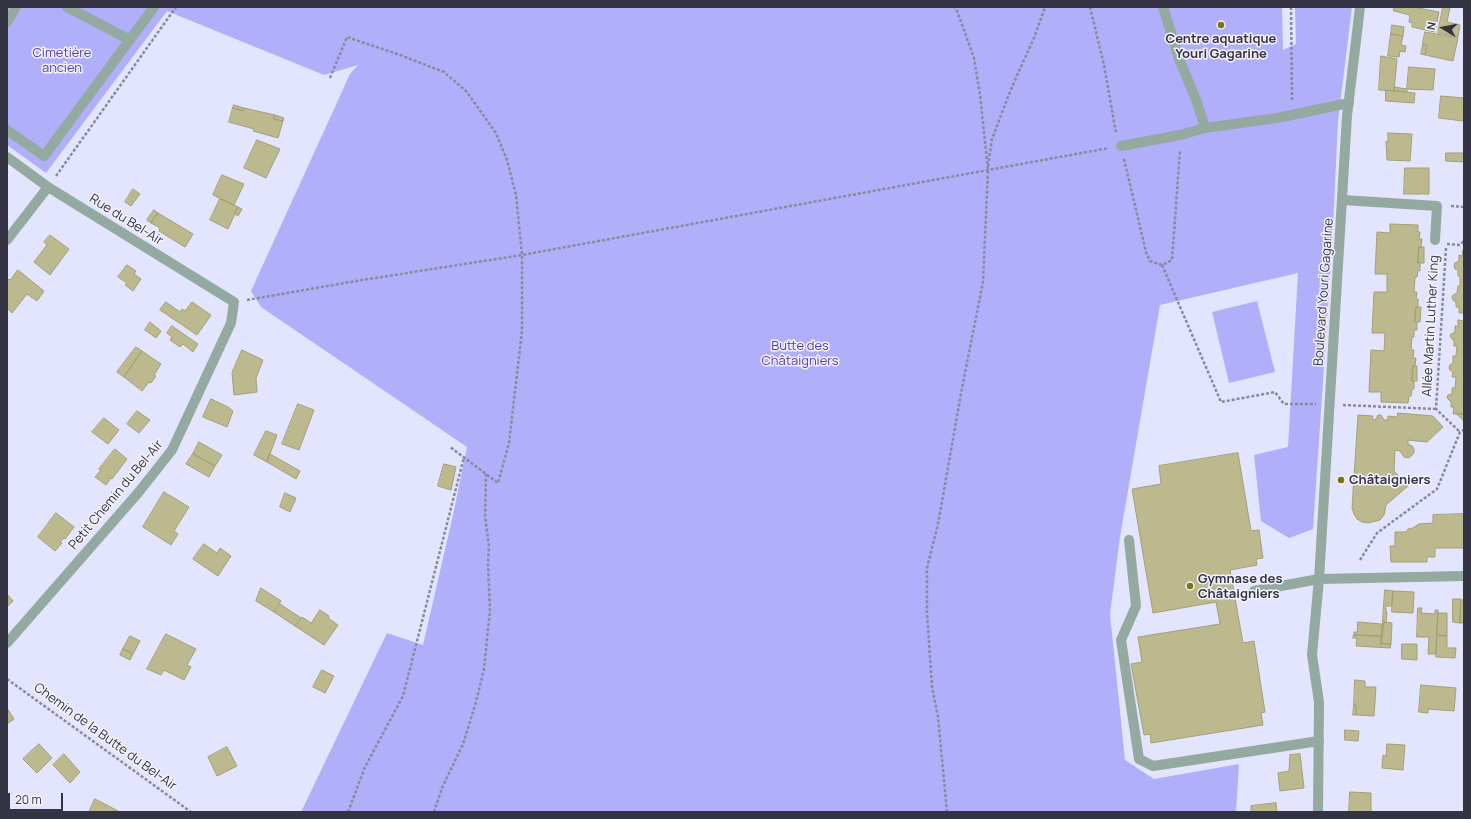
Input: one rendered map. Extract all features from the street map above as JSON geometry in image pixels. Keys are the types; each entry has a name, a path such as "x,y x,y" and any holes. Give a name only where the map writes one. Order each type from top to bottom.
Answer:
{"street":[{"path":"7,22 16,7"},
{"path":"68,7 130,40"},
{"path":"7,130 44,156 154,7"},
{"path":"1163,7 1179,59 1197,102 1205,128"},
{"name":"Boulevard Youri Gagarine","path":"1318,812 1320,702 1312,655 1319,579 1348,103 1360,7"},
{"path":"1121,146 1180,135 1205,128 1277,118 1348,103"},
{"name":"Rue du Bel-Air","path":"7,157 48,187 234,302"},
{"path":"7,240 48,187"},
{"path":"1342,200 1437,206 1435,240"},
{"name":"Petit Chemin du Bel-Air","path":"7,643 138,493 172,450 231,323 234,302"},
{"path":"1129,540 1136,606 1121,640 1139,759 1153,766 1319,741"},
{"path":"1254,590 1319,579 1464,576"}],"path":[{"path":"48,187 176,7"},
{"path":"954,7 957,11 974,58 980,95 988,170"},
{"path":"947,812 938,717 932,687 927,612 927,568 938,524 959,402 983,282 988,170 992,139 1011,89 1034,38 1045,7"},
{"path":"1291,7 1292,114"},
{"path":"330,78 347,38 400,55 444,72 466,91 496,133 508,160 516,195 522,256 522,331 509,443 498,483 450,447"},
{"name":"Allée Martin Luther King","path":"1180,135 1172,260 1162,264 1221,402 1275,392 1284,404 1436,409 1460,432"},
{"path":"234,302 356,281 522,256 1121,146"},
{"name":"Allée Martin Luther King","path":"1436,409 1447,237"},
{"name":"Allée Martin Luther King","path":"1446,244 1460,245 1464,241"},
{"path":"1360,560 1377,533 1438,489 1460,432 1464,430"},
{"path":"348,812 365,767 403,696 464,456"},
{"path":"434,812 442,788 463,744 484,670 490,610 488,564 489,546 486,516 486,474"},
{"name":"Chemin de la Butte du Bel-Air","path":"7,679 192,812"}],"green space":[{"name":"Butte des Châtaigniers","path":"7,7 1282,7 1283,50 1296,44 1295,7 1352,7 1338,121 1332,248 1313,529 1289,538 1261,521 1254,455 1288,447 1298,273 1160,305 1120,537 1110,614 1125,760 1154,779 1239,764 1236,812 301,812 387,633 423,645 467,447 261,307 251,291 350,74 358,65 324,75 167,11 46,173 7,145"},
{"path":"1257,301 1275,372 1229,383 1212,312"}],"building":[{"path":"1394,7 1413,7 1439,12 1435,32 1412,27 1412,23 1409,22 1410,15 1394,11"},
{"path":"1443,7 1450,8 1447,22 1460,25 1458,37 1438,33"},
{"path":"1392,25 1404,27 1403,36 1391,34"},
{"path":"1425,32 1458,38 1453,61 1425,55 1427,45 1423,44"},
{"path":"1391,34 1403,36 1401,45 1406,46 1405,52 1400,51 1399,57 1388,56"},
{"path":"1423,44 1427,45 1425,55 1421,54"},
{"path":"1381,56 1397,59 1394,91 1379,90"},
{"path":"1409,67 1435,69 1433,90 1407,89"},
{"path":"1394,87 1407,89 1407,92 1394,91"},
{"path":"1386,90 1415,93 1414,103 1386,101"},
{"path":"1441,96 1464,98 1463,121 1439,118"},
{"path":"234,105 244,108 243,111 233,108"},
{"path":"233,108 243,111 244,108 275,115 274,119 283,121 278,138 229,122"},
{"path":"275,115 284,118 283,121 274,119"},
{"path":"1388,133 1412,134 1410,161 1387,160 1386,141 1388,142"},
{"path":"257,140 280,149 266,178 244,168"},
{"path":"1446,153 1464,153 1464,162 1446,161"},
{"path":"1405,168 1429,168 1429,194 1404,194"},
{"path":"222,175 244,184 234,205 213,195"},
{"path":"133,189 140,194 131,206 125,202"},
{"path":"220,199 238,207 228,229 210,220"},
{"path":"238,207 242,209 238,216 235,214"},
{"path":"154,210 158,213 151,223 147,220"},
{"path":"158,213 193,234 185,247 159,231 160,228 151,223"},
{"path":"1390,224 1418,225 1418,232 1420,232 1419,239 1422,239 1421,247 1419,247 1418,263 1420,263 1420,271 1418,270 1417,277 1415,277 1414,292 1417,292 1416,299 1418,299 1418,307 1416,307 1415,322 1417,322 1417,330 1414,330 1411,350 1414,350 1413,358 1416,358 1415,366 1413,366 1412,381 1414,381 1414,389 1412,389 1411,396 1409,396 1408,403 1381,402 1381,392 1369,392 1371,350 1384,351 1385,333 1372,333 1374,292 1387,292 1387,274 1375,274 1377,232 1390,233"},
{"path":"50,235 69,249 50,275 34,262 47,245 44,242"},
{"path":"1419,247 1424,247 1424,263 1418,263"},
{"path":"1463,250 1464,313 1459,313 1459,307 1456,307 1456,302 1452,298 1453,295 1457,293 1458,286 1460,286 1460,276 1458,276 1458,270 1455,269 1454,266 1455,263 1459,261 1459,255 1462,256"},
{"path":"127,265 136,271 134,274 141,279 133,291 125,285 127,283 118,277"},
{"path":"18,270 44,291 37,301 27,294 12,313 7,308 7,281 9,279 10,280"},
{"path":"166,302 180,312 182,309 185,311 192,302 211,315 197,335 160,310"},
{"path":"1416,307 1421,307 1420,322 1415,322"},
{"path":"1458,320 1464,321 1464,414 1453,414 1454,407 1451,407 1451,402 1447,398 1448,395 1452,394 1452,388 1455,388 1456,377 1452,377 1453,372 1449,368 1453,363 1453,356 1456,356 1457,346 1454,346 1454,340 1450,336 1455,332 1455,326 1458,326"},
{"path":"150,322 161,331 156,338 145,330"},
{"path":"172,326 198,344 193,352 183,344 180,347 170,340 172,337 167,333"},
{"path":"136,347 142,351 124,377 117,372"},
{"path":"242,350 263,360 256,378 257,392 234,395 232,373"},
{"path":"142,351 161,364 154,375 156,376 142,391 124,377"},
{"path":"1413,366 1417,366 1417,381 1412,381"},
{"path":"211,399 233,411 227,427 203,417"},
{"path":"298,404 314,410 299,450 282,444"},
{"path":"137,411 150,420 139,433 127,424"},
{"path":"1398,413 1433,416 1443,427 1427,442 1408,440 1408,444 1414,449 1414,453 1408,458 1404,457 1400,451 1395,450 1394,471 1408,486 1386,505 1384,515 1380,520 1368,523 1362,522 1357,519 1352,508 1358,415 1373,416 1372,419 1375,420 1378,415 1381,415 1384,420 1388,420 1388,416 1397,417"},
{"path":"1456,413 1464,414 1464,421"},
{"path":"104,418 119,430 108,444 92,432"},
{"path":"266,431 277,435 267,462 254,455"},
{"path":"199,442 222,455 215,466 193,454"},
{"path":"115,449 127,459 106,485 95,477 101,470 99,469"},
{"name":"Gymnase des Châtaigniers","path":"1238,453 1251,531 1259,530 1263,558 1256,559 1257,565 1230,570 1243,643 1254,641 1265,712 1261,713 1263,725 1151,743 1150,734 1144,735 1131,664 1142,662 1138,637 1220,624 1216,602 1153,613 1132,489 1161,484 1159,466"},
{"path":"193,454 215,466 209,477 186,464"},
{"path":"270,454 300,471 296,479 267,462"},
{"path":"444,464 456,467 451,490 438,486"},
{"path":"164,492 189,507 174,531 178,534 171,545 143,527"},
{"path":"285,493 296,498 290,512 280,507"},
{"path":"56,513 74,527 65,539 64,538 60,542 62,543 55,551 38,537"},
{"path":"1464,514 1464,548 1435,548 1435,557 1427,557 1427,562 1391,562 1390,546 1395,546 1395,532 1406,532 1408,529 1419,524 1433,523 1433,515"},
{"path":"204,544 217,553 220,548 231,556 218,576 193,559"},
{"path":"261,588 281,601 274,612 256,601"},
{"path":"1385,590 1393,591 1392,606 1386,606 1386,623 1384,622 1381,644"},
{"path":"1393,591 1414,592 1413,613 1392,612"},
{"path":"7,594 13,601 7,607"},
{"path":"1453,599 1461,599 1460,623 1453,622"},
{"path":"1461,600 1464,600 1464,623 1460,623"},
{"path":"280,604 301,618 295,626 274,612"},
{"path":"1418,608 1422,608 1421,613 1435,614 1435,610 1438,610 1436,654 1428,654 1429,637 1417,637"},
{"path":"320,610 338,625 324,645 295,626 302,617 311,623"},
{"path":"1438,613 1447,613 1447,636 1437,635"},
{"path":"1358,622 1382,624 1381,636 1354,635 1354,632 1357,632"},
{"path":"1384,622 1392,623 1391,644 1382,644"},
{"path":"166,634 196,649 187,665 191,667 184,680 164,670 161,675 147,669"},
{"path":"1354,635 1381,636 1381,644 1391,644 1390,648 1356,646 1357,638 1353,638"},
{"path":"1437,635 1447,636 1447,648 1456,648 1455,658 1436,657"},
{"path":"130,636 140,641 133,654 123,649"},
{"path":"1402,644 1417,644 1417,660 1402,659"},
{"path":"123,649 133,654 130,660 120,655"},
{"path":"322,670 334,676 325,693 313,687"},
{"path":"1355,680 1365,681 1365,687 1376,687 1374,716 1356,715 1356,705 1354,705"},
{"path":"1421,685 1456,688 1454,711 1428,709 1428,713 1419,712"},
{"path":"1354,705 1356,705 1356,715 1353,715"},
{"path":"7,708 14,719 7,724"},
{"path":"1345,730 1359,731 1358,741 1345,740"},
{"path":"39,744 52,758 37,773 23,759"},
{"path":"1387,744 1405,745 1403,770 1382,768 1383,755 1386,756"},
{"path":"227,747 237,766 217,776 208,757"},
{"path":"64,754 80,772 70,783 53,765"},
{"path":"1300,754 1304,788 1280,791 1278,773 1289,771 1290,755"},
{"path":"1350,792 1371,793 1371,812 1349,812"},
{"path":"95,799 120,812 89,812"},
{"path":"1276,803 1277,812 1251,812 1251,806"}],"place":[{"name":"Centre aquatique Youri Gagarine","path":"1221,25"},
{"name":"Châtaigniers","path":"1341,480"},
{"name":"Gymnase des Châtaigniers","path":"1190,586"}],"park label":[{"name":"Cimetière ancien","path":"62,60"}]}
